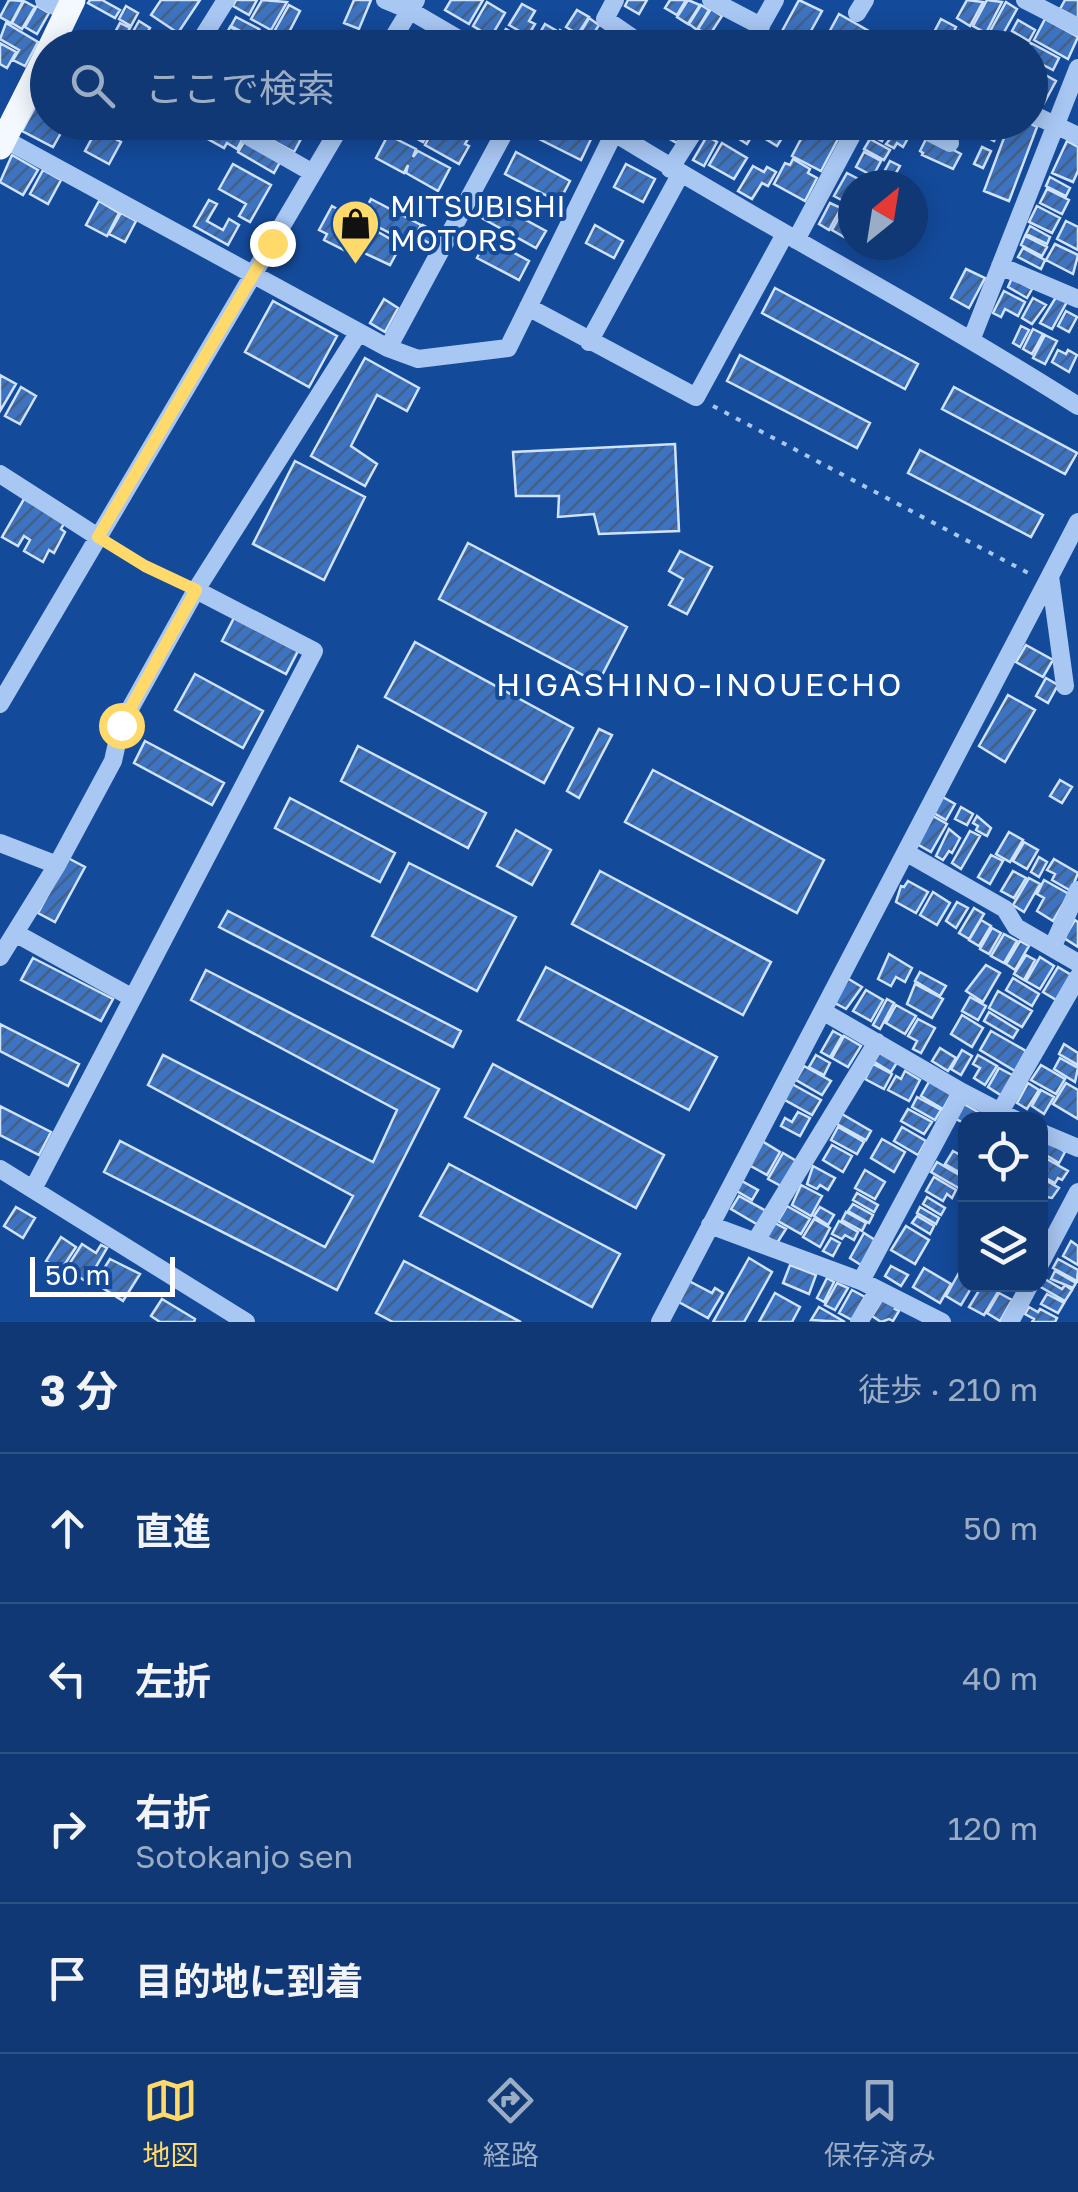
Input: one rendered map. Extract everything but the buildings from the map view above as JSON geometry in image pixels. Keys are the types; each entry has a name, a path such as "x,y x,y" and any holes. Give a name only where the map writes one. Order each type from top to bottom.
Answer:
{"main road":[{"path":"59,30 70,7"},
{"path":"2,143 30,88"}],"street":[{"path":"44,0 70,7"},
{"path":"207,30 226,0"},
{"path":"385,0 413,5 448,30"},
{"path":"615,0 604,19 621,30"},
{"path":"711,0 761,26"},
{"path":"759,30 774,0"},
{"path":"1025,0 1078,26"},
{"path":"398,30 413,5"},
{"path":"972,338 1078,68"},
{"path":"1048,122 1078,136"},
{"path":"255,140 314,174"},
{"path":"0,704 333,140"},
{"path":"388,348 500,140"},
{"path":"2,143 388,348 418,359 508,348 611,140"},
{"path":"625,140 972,338 1078,406"},
{"path":"590,342 691,140"},
{"path":"528,307 696,397 848,140"},
{"path":"944,140 950,143"},
{"path":"1000,266 1078,300"},
{"path":"0,958 113,761 121,725 196,590 358,332"},
{"path":"0,474 98,537"},
{"path":"660,1322 1078,522"},
{"path":"1050,576 1065,686"},
{"path":"33,1189 314,651 196,590"},
{"path":"1058,636 1078,647"},
{"path":"0,843 57,864"},
{"path":"907,853 1005,909 1016,927 1078,963"},
{"path":"1052,948 1078,890"},
{"path":"16,933 130,997"},
{"path":"1010,1112 1078,977"},
{"path":"824,1012 1000,1112"},
{"path":"755,1242 877,1042"},
{"path":"860,1281 962,1092"},
{"path":"1048,1135 1078,1148"},
{"path":"0,1168 246,1322"},
{"path":"1048,1249 1078,1192"},
{"path":"710,1225 860,1281 942,1322"},
{"path":"859,1322 878,1290"},
{"path":"1010,1322 1026,1292"}],"path":[{"path":"696,397 1030,574"},
{"path":"98,537 145,566 196,590"}],"place":[{"name":"MITSUBISHI MOTORS","path":"355,266"}],"district":[{"name":"HIGASHINO-INOUECHO","path":"700,685"}],"route":[{"path":"121,725 196,590 145,566 98,537 272,243"}]}
